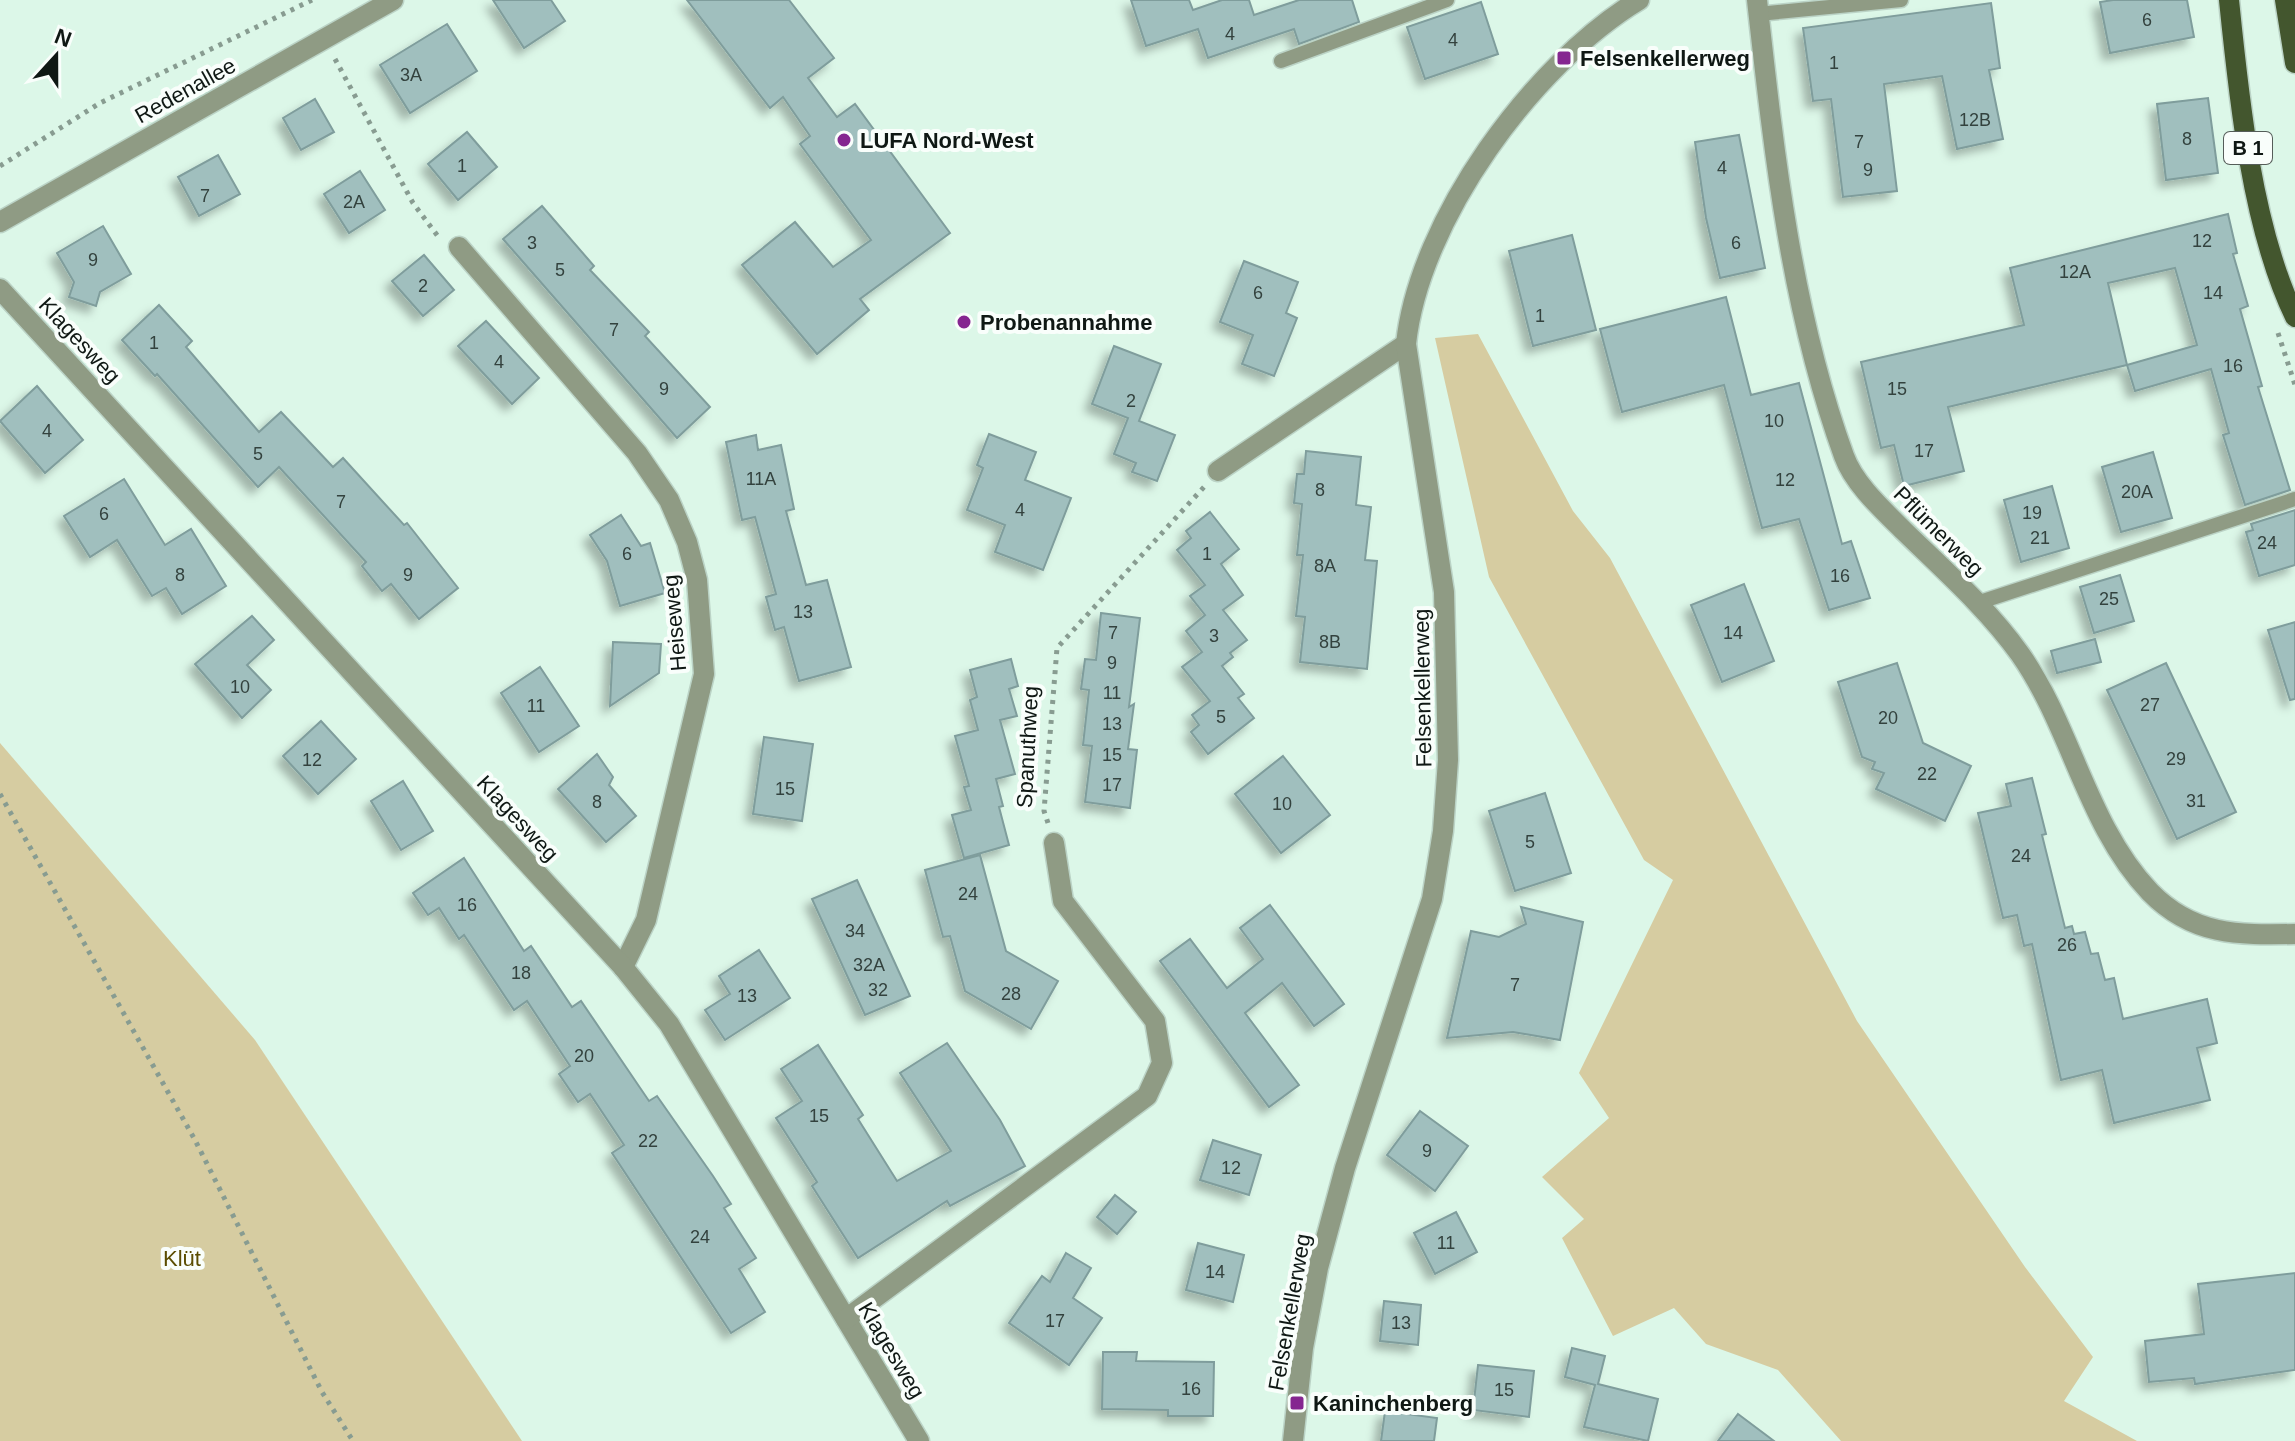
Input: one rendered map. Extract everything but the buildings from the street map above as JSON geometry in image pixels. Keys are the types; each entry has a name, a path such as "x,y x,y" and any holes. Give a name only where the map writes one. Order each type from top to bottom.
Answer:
{"main road":[{"name":"B 1","path":"2229,0 2249,158 2283,293 2295,317"},
{"path":"2285,0 2295,63"}],"street":[{"name":"Redenallee","path":"0,222 393,0"},
{"name":"Felsenkellerweg","path":"1293,1441 1303,1348 1318,1268 1345,1168 1432,899 1443,831 1448,760 1444,592 1406,344 1410,305 1422,269 1464,190 1511,117 1564,58 1617,13 1639,0"},
{"name":"Pflümerweg","path":"1758,7 1783,209 1814,362 1846,460 1877,504 1977,603 2020,655 2059,722 2114,845 2151,893 2190,923 2234,935 2295,934"},
{"name":"Heiseweg","path":"459,247 637,453 669,500 687,542 697,580 704,674 646,920 623,967"},
{"name":"Klagesweg","path":"0,289 623,967 669,1024 919,1441"},
{"path":"1218,471 1406,344"},
{"path":"846,1319 1147,1096 1162,1063 1155,1021 1063,901 1054,843"}],"lane":[{"path":"1281,61 1447,0"},
{"name":"Pflümerweg","path":"1758,7 1901,0"},
{"path":"1977,603 2295,499"}],"path":[{"path":"0,166 100,103 312,0"},
{"path":"329,37 339,71 413,203 435,237 459,247"},
{"path":"2277,330 2295,385"},
{"name":"Spanuthweg","path":"1054,843 1044,811 1057,648 1218,471"},
{"path":"0,794 195,1140 322,1392 353,1441"}],"green space":[{"path":"1478,334 1573,511 1610,558 1857,1021 2025,1267 2093,1357 2064,1401 2137,1441 1841,1441 1778,1370 1706,1344 1674,1308 1613,1336 1562,1238 1584,1219 1542,1177 1609,1118 1579,1073 1673,880 1644,860 1489,577 1435,338"},
{"name":"Klüt","path":"0,743 255,1040 522,1441 0,1441"}],"place":[{"name":"Felsenkellerweg","path":"1564,58"},
{"name":"LUFA Nord-West","path":"844,140"},
{"name":"Probenannahme","path":"964,322"},
{"name":"Kaninchenberg","path":"1297,1403"}]}
